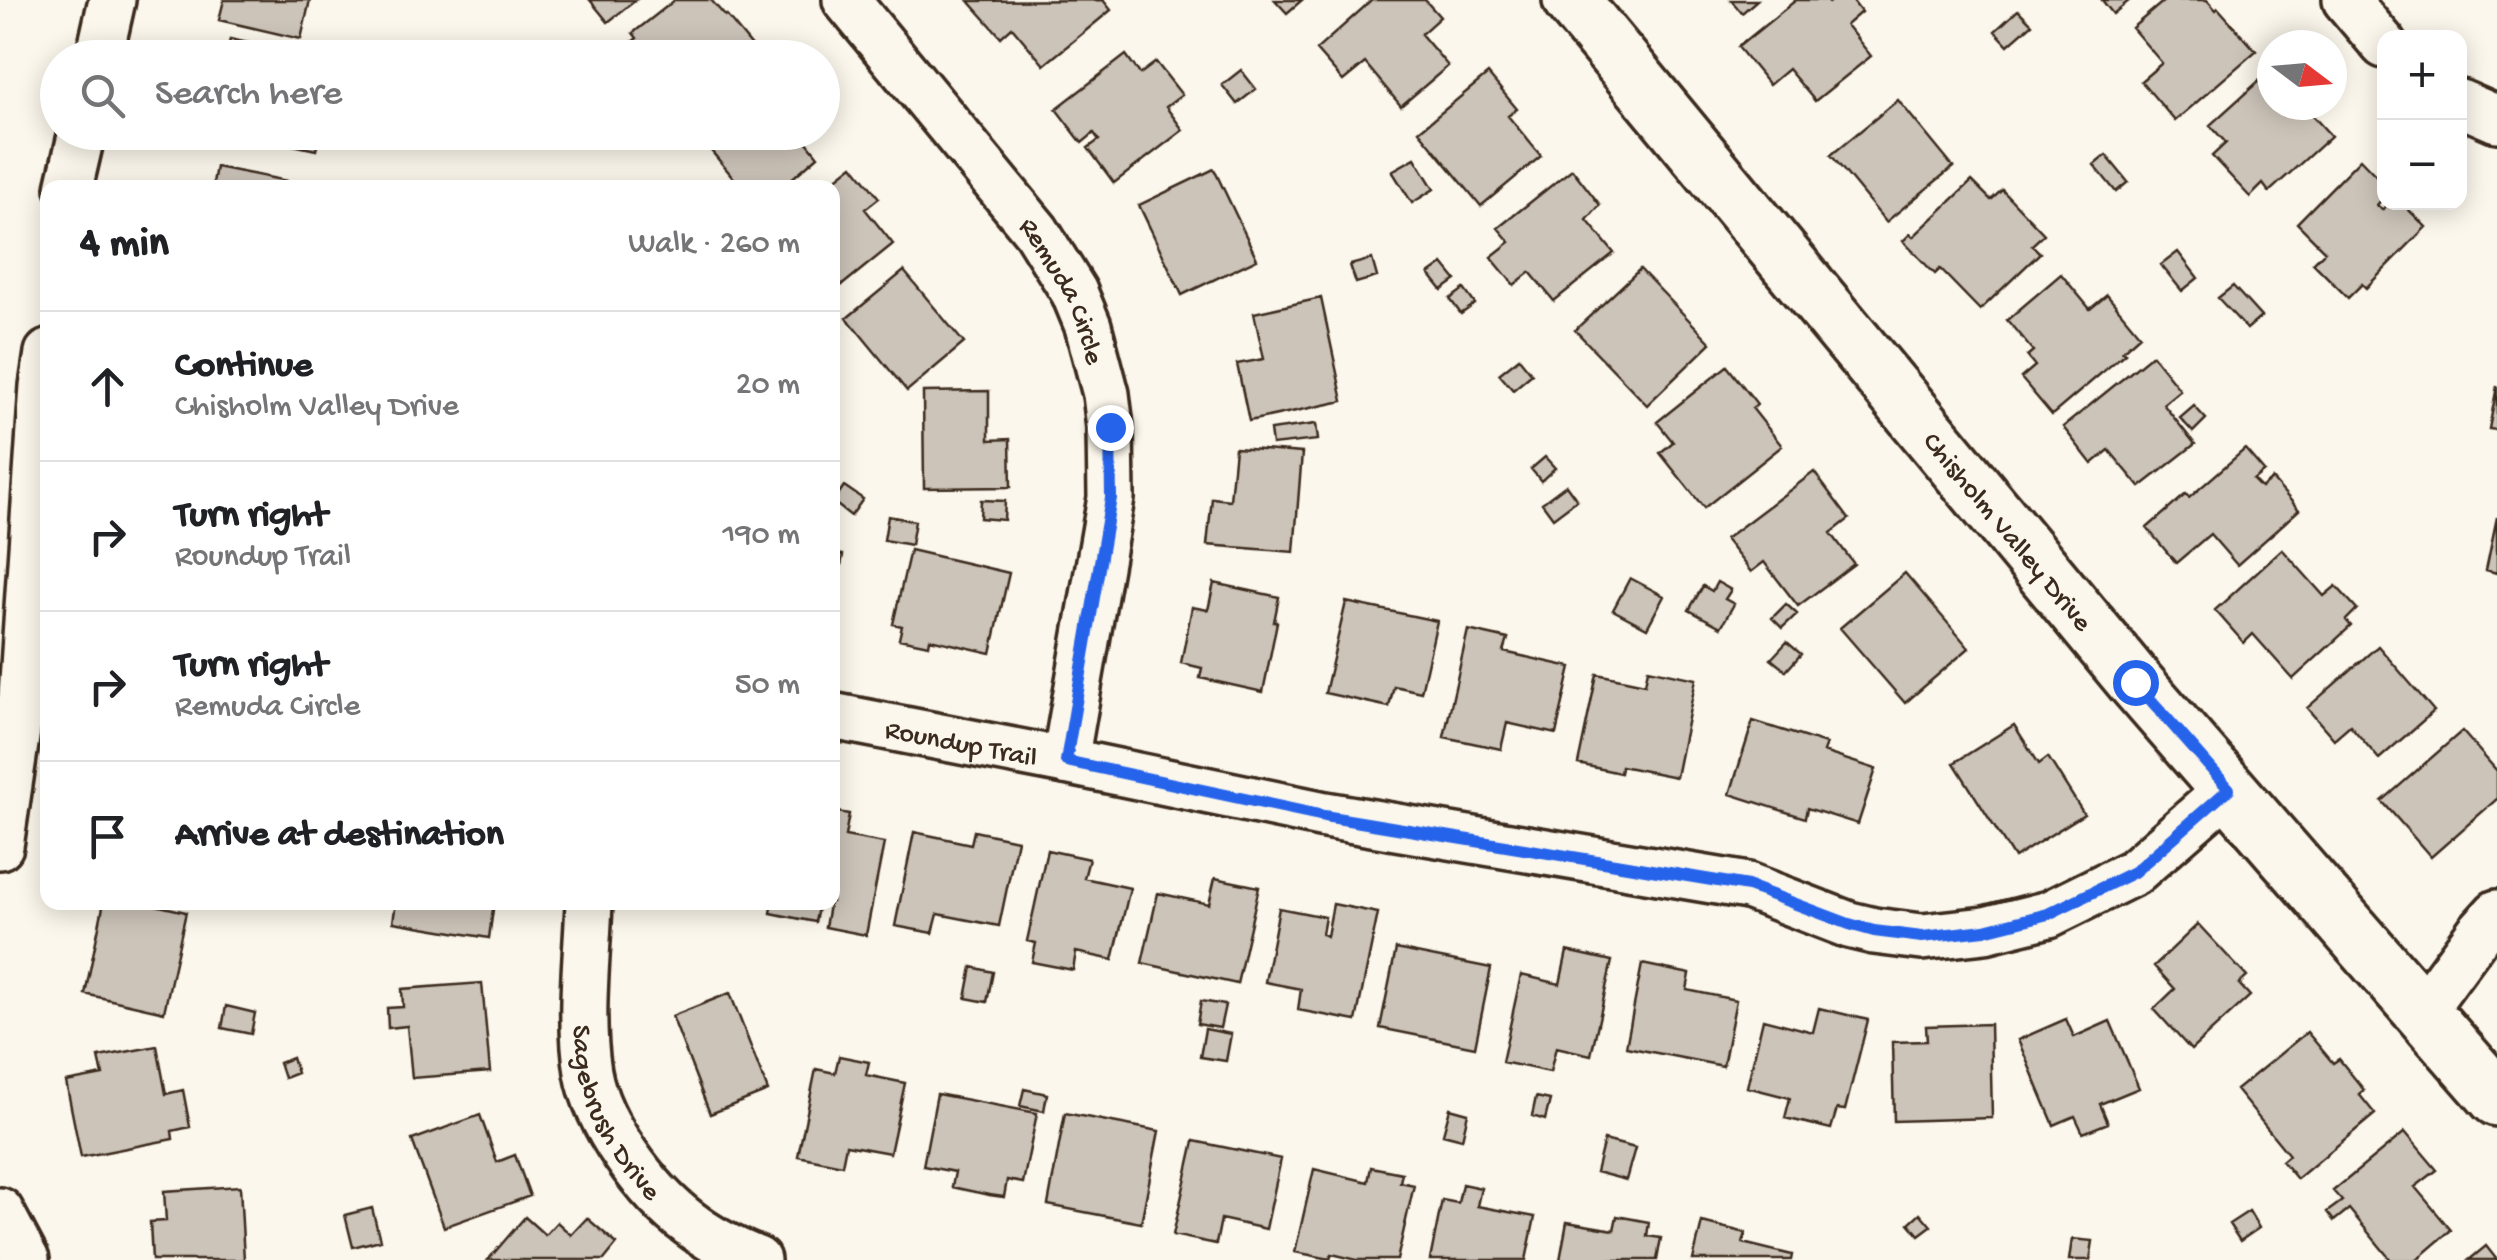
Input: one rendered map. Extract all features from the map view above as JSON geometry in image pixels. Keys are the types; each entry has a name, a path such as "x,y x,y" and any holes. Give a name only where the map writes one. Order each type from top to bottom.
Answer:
{"street":[{"path":"102,40 112,0"},
{"name":"Remuda Circle","path":"846,0 1036,230 1074,292 1088,326 1106,394 1111,498 1066,761"},
{"name":"Chisholm Valley Drive","path":"1570,0 2122,667 2497,1098"},
{"path":"2346,0 2377,37"},
{"path":"2467,106 2497,119"},
{"path":"71,180 78,150"},
{"path":"0,846 38,583 40,537"},
{"name":"Roundup Trail","path":"840,718 1324,816 1748,886 1849,924 1922,937 1985,930 2048,914 2134,872 2229,789"},
{"name":"Sagebrush Drive","path":"588,910 584,1027 589,1074 600,1110 617,1142 660,1198 690,1224 756,1260"},
{"path":"2422,1011 2497,912"},
{"path":"0,1211 26,1260"}],"building":[{"path":"224,0 310,0 301,39 219,20"},
{"path":"590,0 636,0 608,22"},
{"path":"675,0 711,0 747,40 635,40 633,33"},
{"path":"1103,0 1111,10 1044,65 1012,27 1001,37 969,1"},
{"path":"1275,0 1302,0 1287,13"},
{"path":"1372,0 1425,0 1440,17 1421,34 1448,66 1401,106 1365,63 1343,81 1316,50"},
{"path":"1731,0 1757,0 1742,13"},
{"path":"1796,0 1852,0 1861,12 1846,25 1871,56 1815,101 1788,69 1769,85 1738,47"},
{"path":"2102,0 2130,0 2113,14"},
{"path":"2165,0 2207,0 2256,51 2175,121 2141,81 2162,63 2132,28"},
{"path":"2018,10 2032,24 2008,45 1995,31"},
{"path":"1126,55 1140,74 1156,62 1182,95 1166,107 1183,130 1114,183 1088,148 1099,140 1094,133 1082,143 1056,109"},
{"path":"1241,70 1256,89 1237,104 1222,85"},
{"path":"1488,74 1517,109 1508,116 1541,156 1481,206 1419,131"},
{"path":"2257,83 2257,120 2317,120 2331,136 2269,192 2263,184 2250,197 2212,156 2226,143 2210,125"},
{"path":"1898,100 1953,167 1886,222 1831,155"},
{"path":"710,150 813,150 818,156 790,180 735,180"},
{"path":"2106,155 2128,182 2116,192 2094,165"},
{"path":"1415,158 1434,189 1412,203 1392,171"},
{"path":"2360,159 2377,177 2377,210 2409,210 2426,227 2366,288 2362,284 2348,298 2313,263 2325,251 2297,223"},
{"path":"853,165 879,198 865,209 893,244 840,287 840,180 834,180"},
{"path":"216,167 282,180 214,180"},
{"path":"1214,169 1257,259 1182,295 1139,205"},
{"path":"1572,169 1600,205 1587,220 1614,253 1554,301 1530,272 1514,285 1491,257 1510,242 1498,228"},
{"path":"1972,181 1991,200 2002,190 2044,234 2032,245 2040,253 1980,310 1940,269 1935,274 1903,241 1910,234 1913,237"},
{"path":"2178,252 2198,278 2182,291 2161,265"},
{"path":"1372,259 1377,277 1356,283 1350,265"},
{"path":"1443,264 1456,280 1442,290 1429,274"},
{"path":"1640,269 1711,343 1647,405 1575,330"},
{"path":"904,271 964,343 907,391 847,318"},
{"path":"2061,274 2090,309 2107,295 2140,335 2122,351 2125,353 2052,415 2021,378 2035,366 2027,356 2033,351 2007,320"},
{"path":"2233,286 2261,317 2247,329 2218,298"},
{"path":"1464,289 1475,304 1461,314 1450,299"},
{"path":"1321,298 1343,401 1249,421 1237,364 1264,359 1254,313"},
{"path":"2152,355 2180,390 2163,404 2195,444 2140,487 2109,450 2092,464 2063,427"},
{"path":"1519,358 1532,374 1513,390 1499,374"},
{"path":"1727,366 1757,404 1752,408 1782,446 1704,508 1660,453 1673,442 1657,422"},
{"path":"2497,386 2497,430 2489,429"},
{"path":"989,391 989,440 1010,439 1011,487 924,488 923,392"},
{"path":"2194,406 2206,419 2193,432 2180,418"},
{"path":"1316,424 1318,440 1272,445 1270,430"},
{"path":"1235,448 1302,453 1294,552 1207,545 1212,498 1230,500"},
{"path":"2245,449 2264,471 2253,480 2261,488 2272,479 2299,510 2237,565 2210,534 2176,563 2147,528 2186,494 2189,498"},
{"path":"1545,457 1555,468 1541,481 1531,469"},
{"path":"1814,472 1849,519 1831,533 1854,564 1798,606 1764,562 1751,572 1725,539"},
{"path":"1566,485 1577,500 1553,518 1542,503"},
{"path":"844,486 863,499 851,516 840,507"},
{"path":"981,500 1005,501 1004,520 980,518"},
{"path":"888,516 915,521 911,545 884,540"},
{"path":"2497,517 2497,573 2486,570"},
{"path":"2282,549 2324,596 2336,586 2357,609 2346,620 2351,626 2293,679 2253,634 2244,643 2215,610"},
{"path":"910,550 1009,573 991,653 930,639 929,645 899,639 902,626 893,624"},
{"path":"1905,573 1969,648 1905,703 1840,628"},
{"path":"1630,578 1664,596 1647,628 1613,610"},
{"path":"1717,582 1731,590 1725,599 1734,604 1721,627 1689,610 1703,586 1712,591"},
{"path":"1214,583 1279,597 1263,692 1200,678 1202,668 1181,663 1192,607 1208,610"},
{"path":"1346,602 1437,621 1421,692 1394,686 1389,707 1325,693"},
{"path":"1786,604 1797,614 1782,628 1772,618"},
{"path":"1468,630 1508,639 1504,652 1571,667 1556,734 1507,723 1501,749 1444,737"},
{"path":"1787,642 1801,654 1786,671 1771,659"},
{"path":"2378,646 2434,711 2379,759 2350,725 2334,739 2307,708"},
{"path":"1648,669 1696,679 1676,777 1621,766 1620,773 1578,764 1597,674 1645,684"},
{"path":"1753,721 1826,744 1823,752 1876,769 1858,824 1807,808 1805,818 1730,794"},
{"path":"2014,725 2039,764 2048,757 2084,814 2014,858 1954,763"},
{"path":"2462,731 2497,771 2497,799 2431,857 2382,801"},
{"path":"840,812 849,814 845,836 884,843 866,935 825,927 828,910 840,910"},
{"path":"974,831 1017,840 999,926 938,914 933,933 895,926 914,832 971,844"},
{"path":"1047,850 1089,859 1084,878 1130,888 1113,960 1076,952 1073,970 1032,962 1036,943 1027,941"},
{"path":"1215,878 1259,887 1237,984 1142,963 1158,893 1209,904"},
{"path":"1333,904 1378,913 1356,1021 1298,1010 1301,989 1265,982 1279,908 1325,917 1322,934 1327,936"},
{"path":"102,910 186,912 164,1012 85,994"},
{"path":"395,910 493,910 489,938 393,922"},
{"path":"772,910 818,910 815,922 771,913"},
{"path":"2198,924 2247,977 2239,984 2250,996 2191,1050 2154,1009 2175,989 2154,966"},
{"path":"1396,949 1491,968 1475,1047 1380,1028"},
{"path":"1567,951 1612,961 1591,1055 1556,1047 1550,1072 1502,1062 1521,975 1560,984"},
{"path":"1642,964 1690,974 1687,990 1736,1000 1723,1066 1626,1047"},
{"path":"972,967 993,972 987,1002 966,998"},
{"path":"482,983 490,1072 412,1078 407,1026 388,1028 387,1008 403,1007 402,989"},
{"path":"730,993 768,1091 710,1114 672,1016"},
{"path":"1201,1001 1225,1005 1220,1028 1197,1024"},
{"path":"226,1006 255,1013 251,1034 222,1028"},
{"path":"1819,1008 1868,1020 1845,1110 1837,1109 1831,1129 1785,1118 1790,1098 1747,1087 1763,1019 1813,1032"},
{"path":"2066,1019 2074,1037 2110,1021 2139,1088 2100,1104 2108,1123 2083,1133 2075,1116 2054,1125 2018,1040"},
{"path":"1990,1024 1992,1118 1894,1121 1892,1042 1927,1041 1926,1026"},
{"path":"1205,1029 1231,1034 1226,1061 1200,1057"},
{"path":"2307,1032 2333,1063 2339,1059 2364,1090 2359,1094 2375,1114 2297,1179 2282,1161 2289,1155 2236,1090"},
{"path":"157,1046 166,1094 183,1090 190,1127 172,1131 173,1139 81,1157 66,1082 103,1075 99,1057"},
{"path":"839,1056 869,1062 866,1075 905,1083 890,1153 846,1145 842,1165 798,1156 816,1069 835,1073"},
{"path":"292,1058 297,1073 284,1078 279,1063"},
{"path":"1024,1089 1047,1094 1044,1111 1020,1106"},
{"path":"937,1094 1037,1113 1023,1183 1007,1180 1004,1197 989,1195 952,1187 955,1172 923,1166"},
{"path":"1536,1097 1550,1100 1545,1120 1532,1116"},
{"path":"1450,1108 1468,1113 1462,1139 1443,1134"},
{"path":"1065,1113 1159,1131 1141,1223 1048,1205"},
{"path":"480,1115 497,1162 515,1155 530,1196 444,1227 412,1140"},
{"path":"2405,1132 2437,1170 2415,1187 2451,1230 2416,1260 2391,1260 2349,1209 2334,1221 2327,1212 2342,1201 2333,1191"},
{"path":"1604,1140 1635,1148 1626,1180 1596,1172"},
{"path":"1194,1141 1281,1159 1266,1229 1221,1219 1216,1244 1173,1235"},
{"path":"1371,1167 1402,1173 1400,1182 1414,1185 1397,1260 1357,1260 1332,1254 1330,1259 1295,1252 1314,1169 1368,1182"},
{"path":"1462,1184 1481,1188 1477,1206 1535,1217 1526,1260 1430,1260 1442,1200 1458,1203"},
{"path":"240,1186 244,1260 152,1260 150,1222 166,1221 164,1191"},
{"path":"372,1208 380,1240 353,1247 345,1215"},
{"path":"2249,1211 2259,1228 2240,1241 2229,1224"},
{"path":"1920,1213 1931,1226 1919,1235 1909,1223"},
{"path":"1617,1216 1649,1222 1647,1236 1661,1238 1657,1260 1560,1260 1567,1222 1614,1230"},
{"path":"525,1217 545,1235 557,1222 571,1235 587,1218 617,1244 604,1260 488,1260"},
{"path":"1702,1222 1746,1233 1743,1243 1792,1255 1791,1260 1693,1260"},
{"path":"2072,1239 2093,1241 2090,1260 2069,1260"},
{"path":"2486,1246 2497,1260 2469,1260"}],"route":[{"path":"1110,427 1111,498 1066,761 1324,816 1748,886 1849,924 1922,937 1985,930 2048,914 2134,872 2229,789 2135,682"}]}
